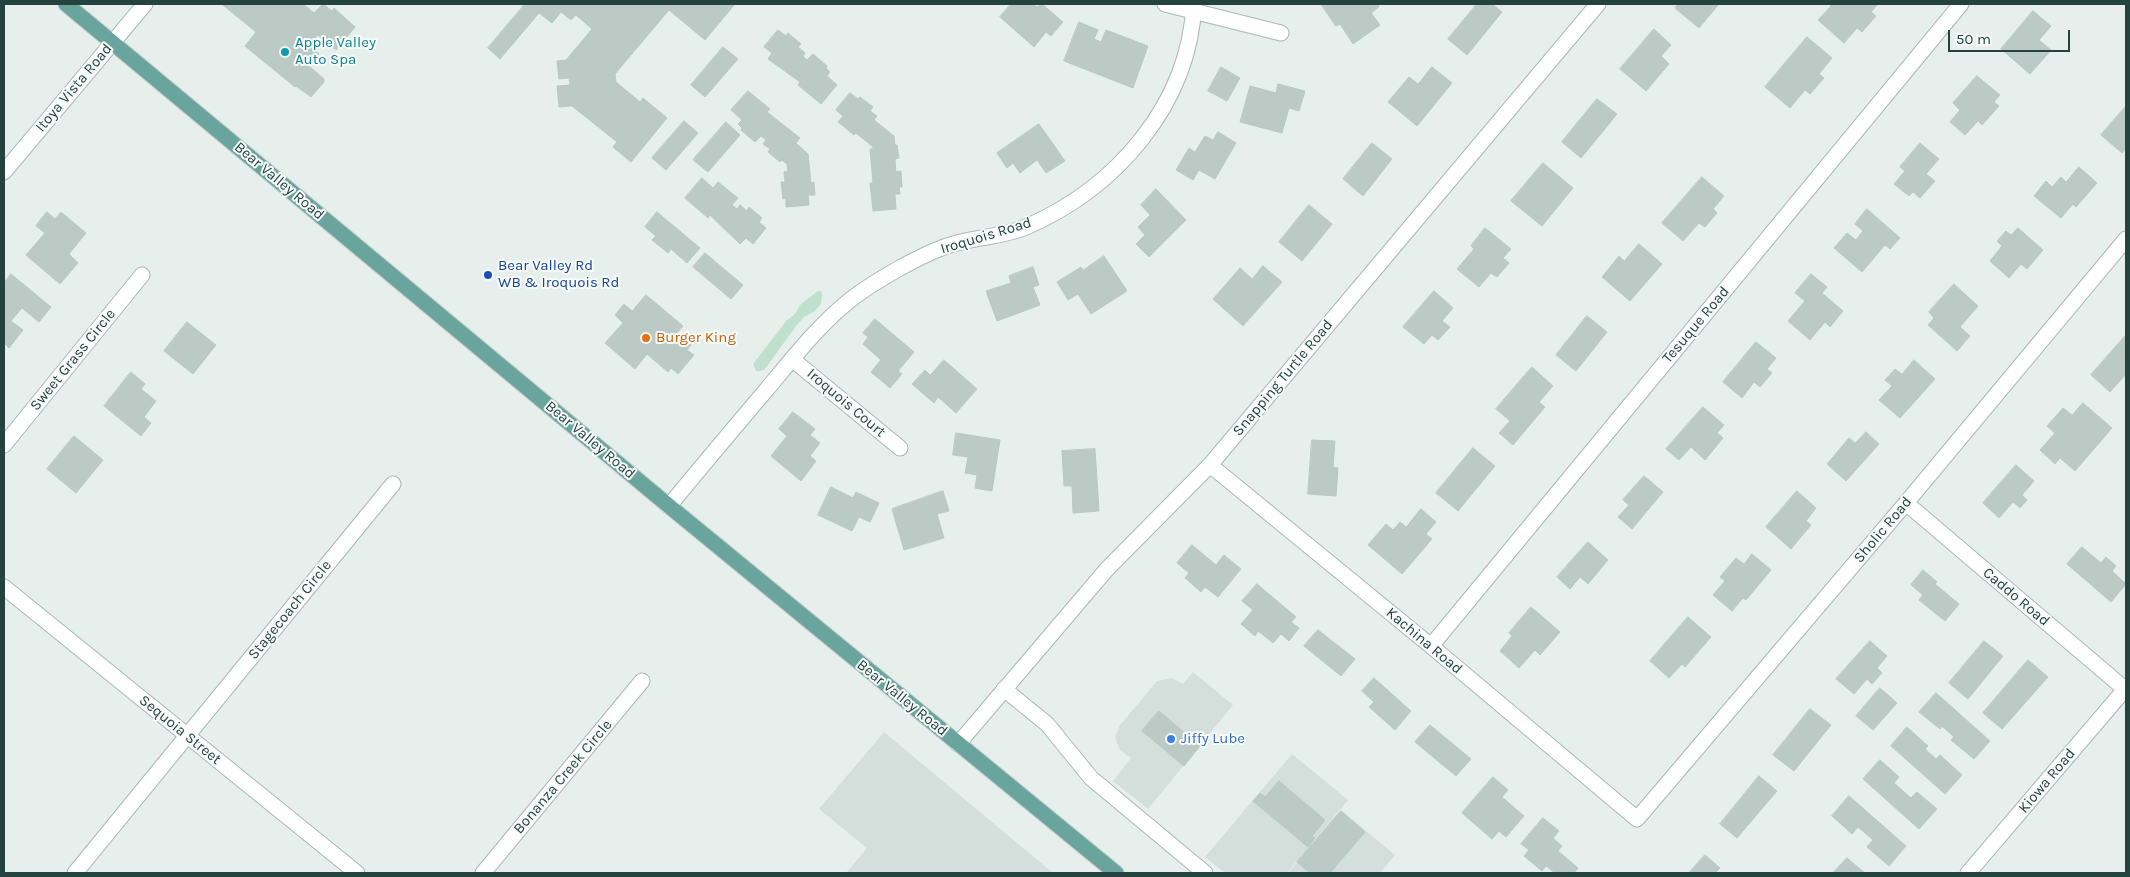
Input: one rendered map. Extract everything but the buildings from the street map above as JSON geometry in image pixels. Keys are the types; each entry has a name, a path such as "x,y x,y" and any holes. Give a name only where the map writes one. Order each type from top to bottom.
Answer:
{"main road":[{"name":"Bear Valley Road","path":"66,4 669,506 1116,873"}],"street":[{"name":"Itoya Vista Road","path":"4,172 145,4"},
{"path":"1165,4 1194,8 1281,33"},
{"name":"Snapping Turtle Road","path":"958,744 1107,569 1210,465 1598,4"},
{"name":"Tesuque Road","path":"1431,646 1961,4"},
{"name":"Iroquois Road","path":"669,506 792,359 833,315 871,284 944,246 1024,228 1070,204 1115,171 1152,127 1176,82 1188,46 1194,8"},
{"name":"Sholic Road","path":"1637,819 1906,503 2126,239"},
{"name":"Sweet Grass Circle","path":"4,445 142,276"},
{"name":"Iroquois Court","path":"792,359 900,448"},
{"name":"Kachina Road","path":"1210,465 1431,646 1637,819"},
{"name":"Stagecoach Circle","path":"74,873 393,484"},
{"name":"Caddo Road","path":"1906,503 2126,689"},
{"name":"Sequoia Street","path":"4,587 357,873"},
{"name":"Bonanza Creek Circle","path":"483,873 642,681"},
{"path":"1004,689 1047,724 1091,778 1205,873"},
{"name":"Kiowa Road","path":"1968,873 2126,689"}],"shaded area":[{"path":"1193,672 1233,705 1148,809 1113,781 1131,758 1120,750 1115,737 1120,725 1157,681 1172,678 1183,684"},
{"path":"884,732 1053,873 846,873 867,848 819,809"},
{"path":"1292,754 1348,800 1287,873 1225,873 1205,857"},
{"path":"1341,810 1395,855 1380,873 1288,873"}],"green space":[{"path":"818,291 822,292 821,304 796,326 765,369 756,371 753,364 787,320 794,315 801,304"}],"place":[{"name":"Apple Valley Auto Spa","path":"285,52"},
{"name":"Bear Valley Rd WB & Iroquois Rd","path":"488,275"},
{"name":"Burger King","path":"646,338"},
{"name":"Jiffy Lube","path":"1171,739"}]}
